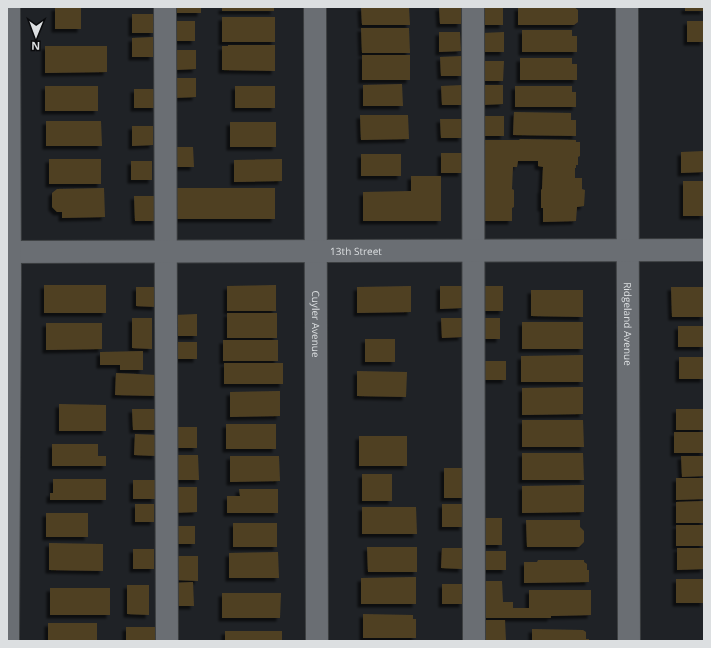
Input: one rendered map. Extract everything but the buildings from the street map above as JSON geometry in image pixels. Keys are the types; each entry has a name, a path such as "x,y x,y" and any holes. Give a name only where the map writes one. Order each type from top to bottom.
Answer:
{"street":[{"path":"8,7 8,641"},
{"path":"165,7 167,641"},
{"name":"Cuyler Avenue","path":"315,7 317,641"},
{"path":"473,7 474,641"},
{"name":"Ridgeland Avenue","path":"627,7 629,641"},
{"name":"13th Street","path":"8,252 704,250"}]}
